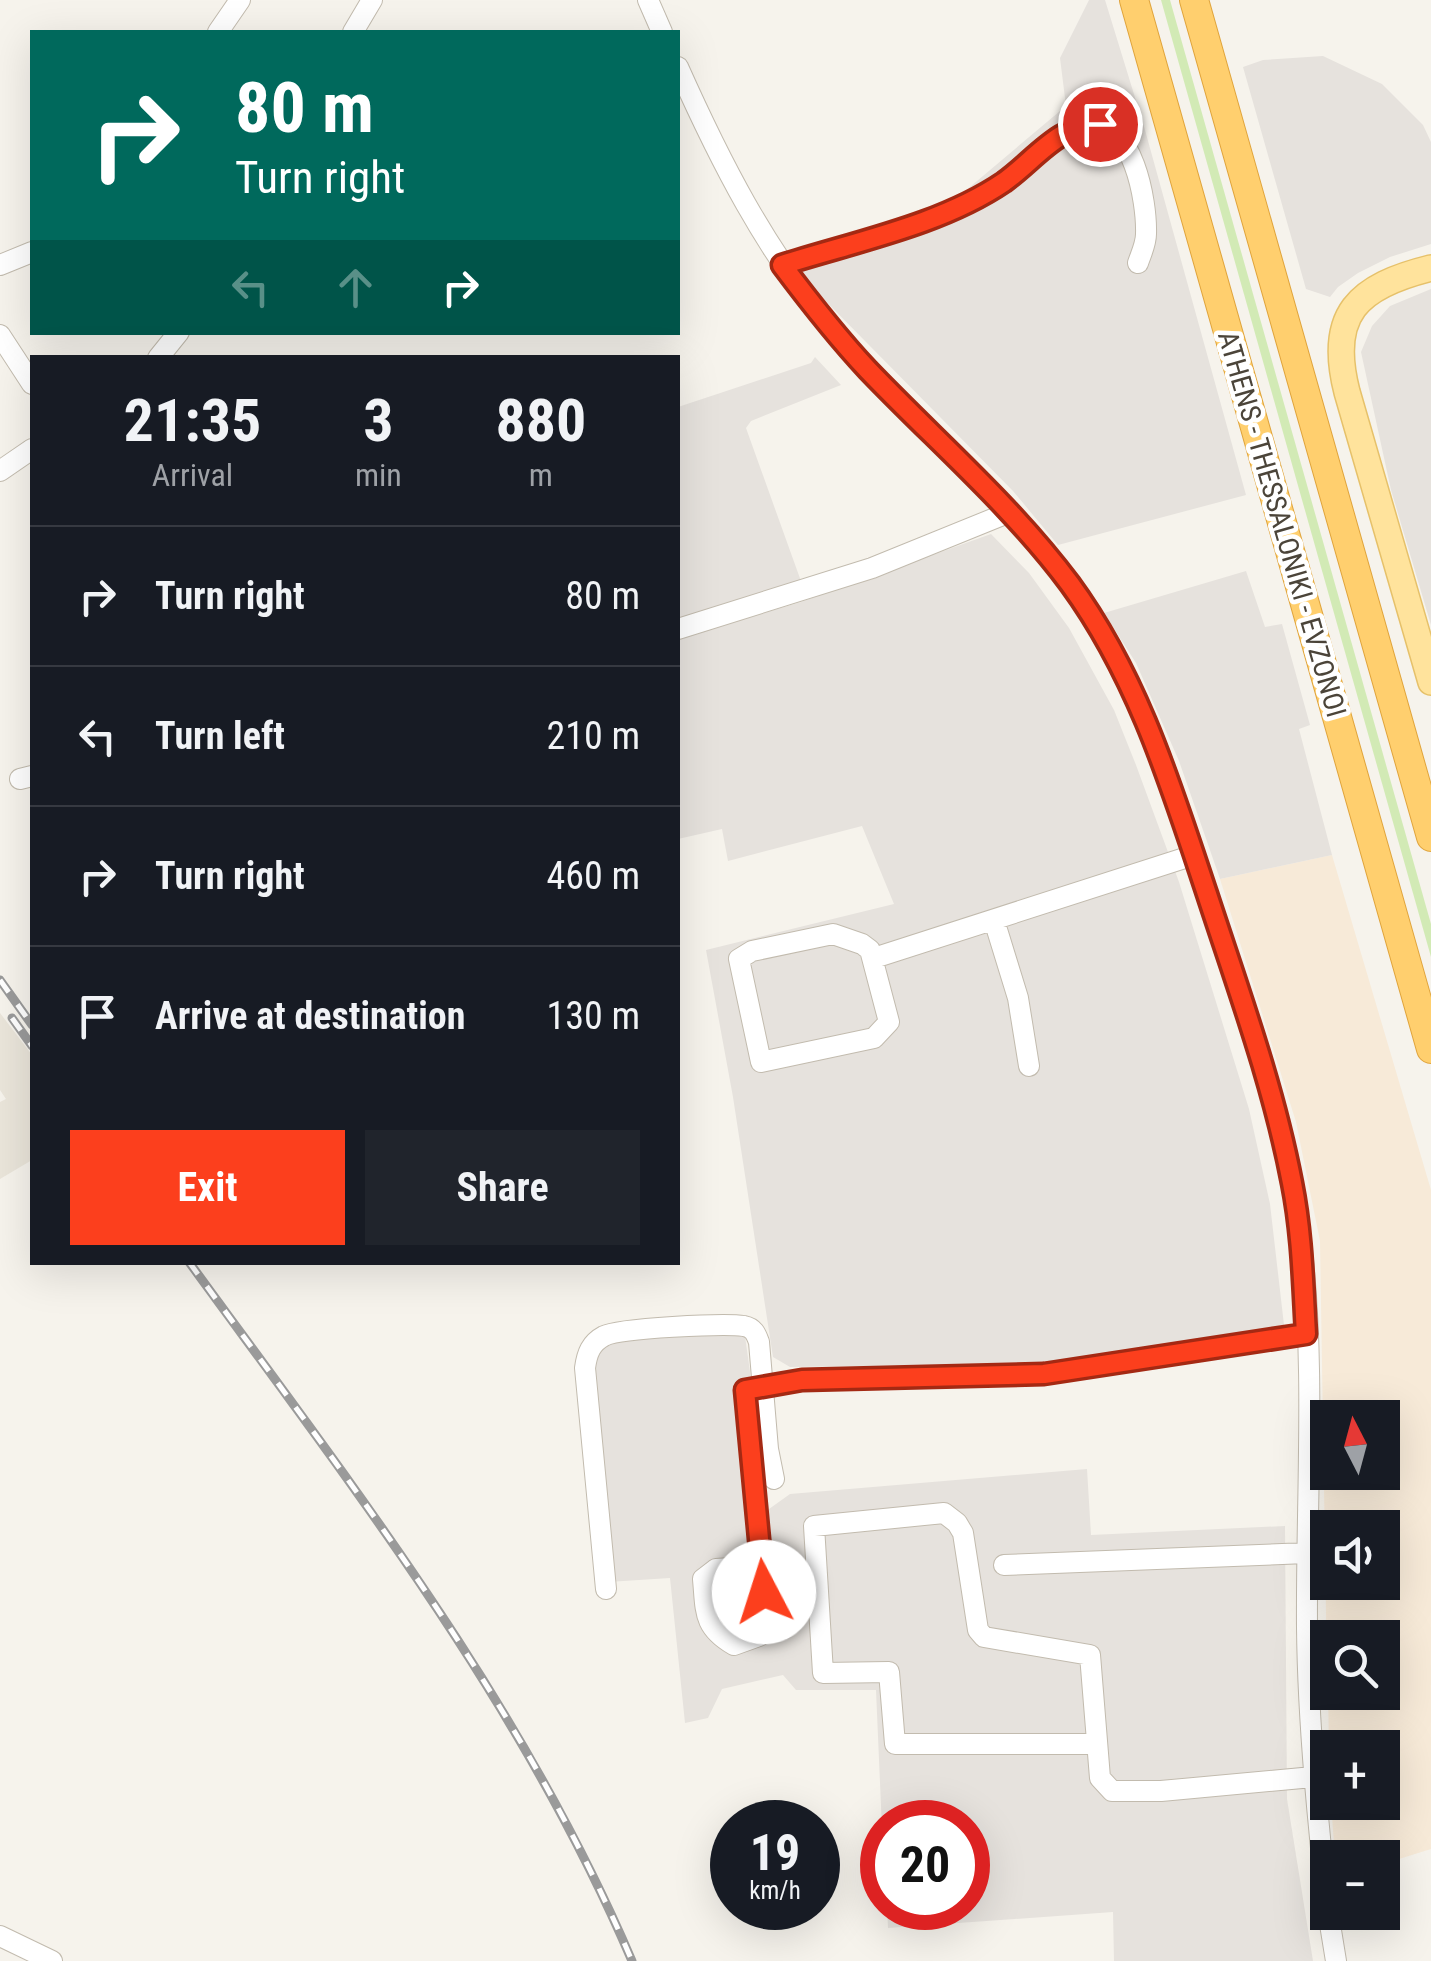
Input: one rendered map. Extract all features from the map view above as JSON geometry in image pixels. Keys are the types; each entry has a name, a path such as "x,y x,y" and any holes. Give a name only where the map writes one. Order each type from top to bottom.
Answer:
{"highway":[{"name":"ATHENS - THESSALONIKI - EVZONOI","path":"1130,0 1153,66 1431,1049"},
{"name":"ATHENS - THESSALONIKI - EVZONOI","path":"1196,0 1431,838"}],"main road":[{"path":"1431,268 1395,278 1364,295 1345,320 1340,348 1347,392 1431,682"}],"street":[{"path":"219,30 240,0"},
{"path":"354,30 372,0"},
{"path":"648,0 661,30"},
{"path":"680,72 714,148 782,265 834,332 1010,512 1071,586 1116,659 1154,739 1274,1100 1292,1184 1301,1244 1306,1334 1310,1739"},
{"path":"782,265 940,216 1005,181 1062,133 1083,124 1100,124 1114,132 1139,176 1147,238 1138,263"},
{"path":"0,265 30,253"},
{"path":"0,335 30,381"},
{"path":"160,355 177,335"},
{"path":"0,471 30,450"},
{"path":"680,628 872,568 1010,512"},
{"path":"874,958 1194,855"},
{"path":"994,920 1018,998 1029,1066"},
{"path":"833,934 862,944 874,958 889,1022 883,1032 874,1038 761,1062 739,959 752,951 833,934"},
{"path":"606,1589 585,1368 593,1344 614,1332 748,1326 754,1330 759,1342 774,1479"},
{"path":"762,1566 745,1390 802,1380 1044,1374 1306,1334"},
{"path":"1096,1744 895,1744 890,1672 823,1673 814,1526 944,1513 957,1523 962,1532 978,1630 984,1636 1090,1655 1100,1778 1112,1791 1161,1791 1310,1777"},
{"path":"1004,1564 1307,1553"},
{"path":"1331,1930 1336,1961"},
{"path":"0,1936 52,1961"}],"shaded area":[{"path":"1089,0 1105,0 1246,495 1058,545 1013,491 792,267 920,229 1066,106 1060,58"},
{"path":"1323,56 1382,84 1423,125 1431,142 1431,244 1390,257 1358,273 1330,297 1306,289 1243,67 1263,60"},
{"path":"1431,289 1431,625 1391,490 1361,352 1372,326 1390,306"},
{"path":"815,357 841,385 751,421 746,428 802,584 680,621 680,406 811,363"},
{"path":"991,534 1029,573 1069,628 1114,710 1179,882 1249,1109 1270,1204 1284,1325 1035,1364 790,1367 773,1357 706,950 894,904 862,826 728,861 722,829 680,839 680,637 801,602"},
{"path":"1246,571 1265,627 1282,624 1310,725 1299,729 1332,855 1220,879 1179,761 1136,663 1104,613"},
{"path":"1332,855 1431,1190 1431,1849 1400,1859 1400,1840 1334,1840 1332,1820 1400,1820 1400,1730 1329,1730 1328,1710 1400,1710 1400,1620 1326,1620 1326,1600 1400,1600 1400,1510 1324,1510 1324,1490 1400,1490 1400,1400 1323,1400 1320,1241 1296,1122 1220,879"},
{"path":"0,1013 30,1052 30,1161 0,1179 0,1102 6,1099 0,1090"},
{"path":"732,1332 745,1336 769,1509 790,1494 1087,1469 1091,1535 1285,1526 1287,1799 1313,1961 1114,1961 1113,1912 990,1921 990,1800 881,1800 876,1690 796,1690 783,1675 722,1689 708,1718 685,1723 670,1578 608,1582 589,1370 595,1346 612,1337"}],"green space":[{"path":"1161,0 1170,0 1431,924 1431,957"}],"railway":[{"path":"0,980 30,1022"},
{"path":"12,1018 30,1043"},
{"path":"191,1265 372,1514 487,1686 588,1866 632,1961"}],"route":[{"path":"764,1592 745,1390 802,1380 1044,1374 1306,1334 1301,1244 1274,1100 1181,815 1132,690 1096,623 1022,524 870,371 782,265 940,216 1005,181 1062,133 1083,124 1100,124"}]}
